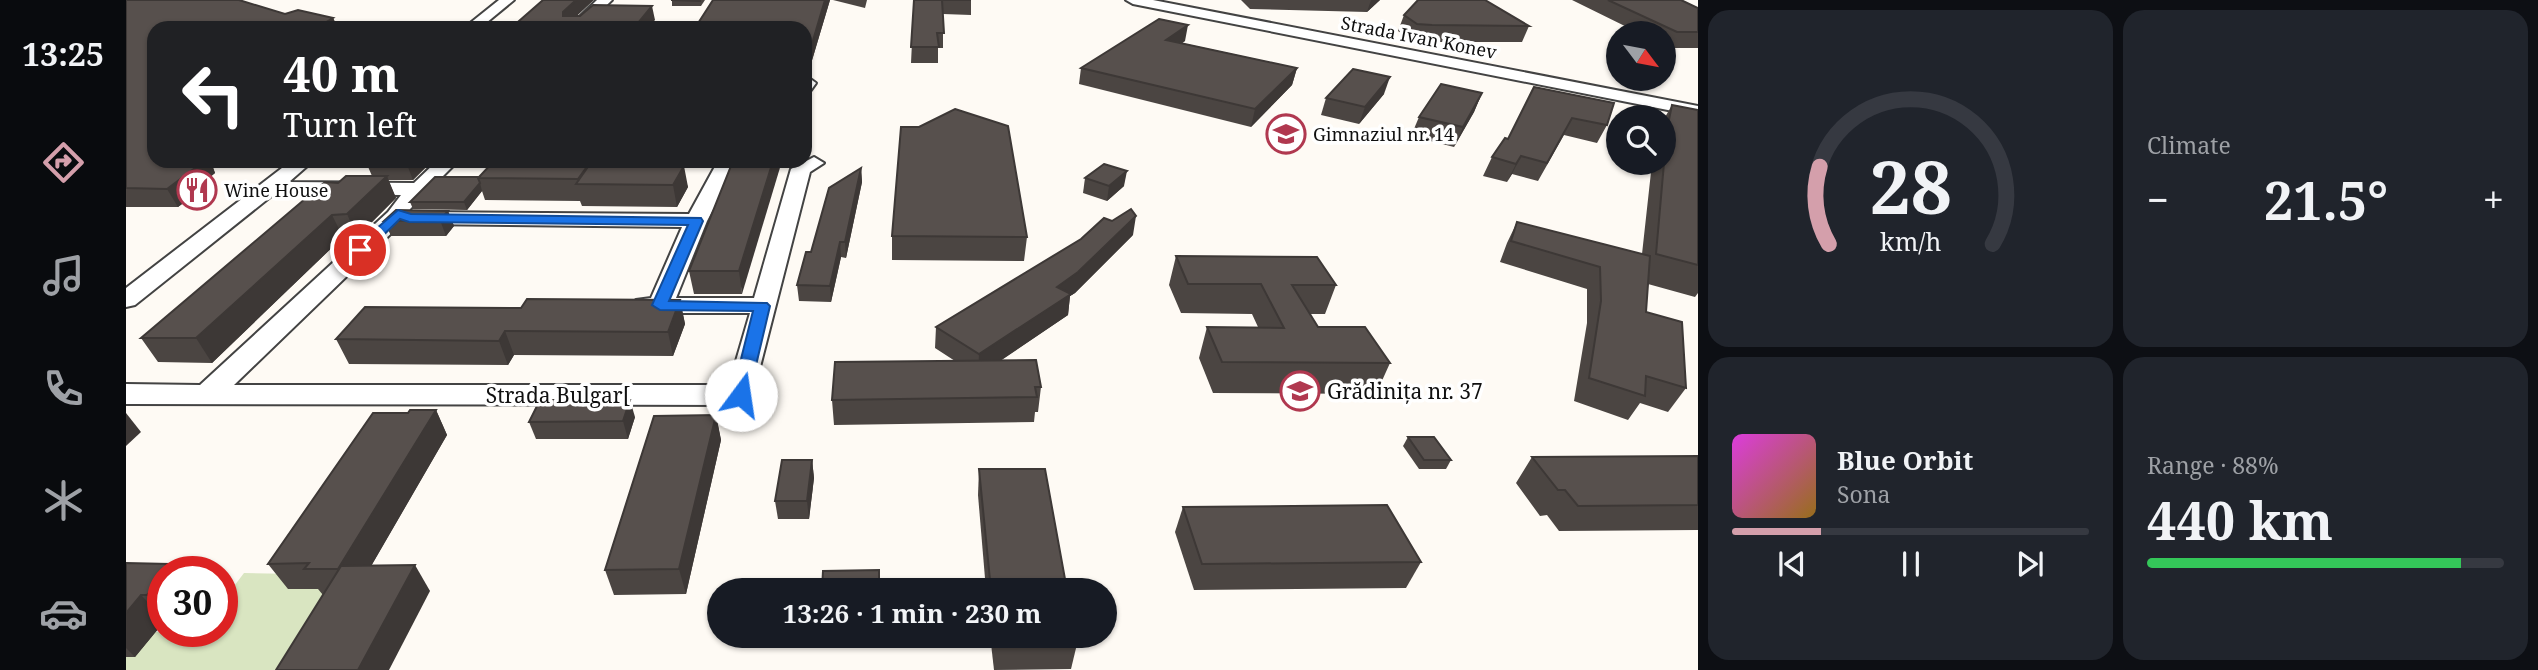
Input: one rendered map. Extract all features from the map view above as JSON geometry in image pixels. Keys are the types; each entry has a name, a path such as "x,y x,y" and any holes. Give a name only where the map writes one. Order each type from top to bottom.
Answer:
{"street":[{"path":"480,21 507,0"},
{"path":"582,21 605,0"},
{"name":"Strada Ivan Konev","path":"1133,0 1698,111"},
{"path":"1213,16 1223,3"},
{"path":"126,300 294,168"},
{"path":"206,395 398,214 400,207 442,168"},
{"path":"660,305 696,221 724,168"},
{"name":"Strada Bulgar[","path":"126,394 741,395 762,306 803,168"},
{"path":"269,188 421,189"},
{"path":"398,214 409,218 696,221"},
{"path":"619,305 762,306"}],"green space":[{"path":"244,573 403,576 347,670 126,670 126,632 147,632 147,647 238,647 238,581"}],"building":[{"path":"126,0 239,0 285,14 298,10 333,18 328,21 147,21 147,168 195,168 167,189 126,188"},
{"path":"543,0 576,0 563,12 563,16 580,16 593,5 652,6 640,21 519,21"},
{"path":"713,0 825,0 812,44 812,21 700,21"},
{"path":"914,0 942,0 944,33 937,33 939,47 911,47"},
{"path":"1418,0 1485,0 1529,26 1417,24 1404,15"},
{"path":"1608,0 1681,0 1698,8 1698,32 1676,32 1676,21 1653,21"},
{"path":"1159,19 1188,25 1166,40 1297,68 1255,109 1081,68"},
{"path":"1353,69 1390,77 1365,107 1326,98"},
{"path":"1441,84 1482,93 1463,127 1419,117"},
{"path":"1534,87 1614,103 1606,105 1606,125 1572,118 1547,163 1521,156 1516,164 1492,157 1505,138 1508,139"},
{"path":"1676,106 1698,110 1698,265 1656,254 1663,175 1676,175"},
{"path":"955,109 1008,126 1027,237 892,236 901,127 919,127"},
{"path":"1104,164 1127,171 1109,186 1085,178"},
{"path":"487,168 586,168 578,179 478,178"},
{"path":"587,168 683,168 673,185 576,184"},
{"path":"730,168 771,168 739,271 689,271"},
{"path":"861,168 845,242 840,242 830,286 797,285 806,252 811,252 829,188"},
{"path":"346,176 387,176 347,214 332,215 196,338 141,338 325,182 338,183"},
{"path":"435,177 479,177 480,183 464,202 410,202"},
{"path":"1131,209 1136,216 1078,272 1057,287 1071,294 979,354 936,327 1081,239 1104,218 1112,221"},
{"path":"396,210 448,211 440,220 384,221"},
{"path":"1517,222 1650,256 1646,312 1682,322 1686,388 1646,376 1645,396 1589,378 1601,301 1600,267 1511,241"},
{"path":"1176,256 1317,257 1336,285 1292,285 1318,327 1365,327 1390,363 1222,362 1207,327 1284,328 1261,284 1188,284"},
{"path":"527,299 680,300 668,332 505,331 499,341 336,339 365,307 521,308"},
{"path":"1036,360 1041,387 1035,387 1037,397 832,400 835,362"},
{"path":"540,400 630,400 623,421 529,422"},
{"path":"410,410 436,410 338,569 304,569 309,563 268,564 373,413 408,413"},
{"path":"716,415 679,569 605,570 654,416"},
{"path":"1408,437 1434,437 1451,460 1424,460"},
{"path":"1698,456 1698,505 1578,506 1565,490 1558,490 1532,457"},
{"path":"782,460 812,460 807,501 775,501"},
{"path":"979,469 1045,469 1065,578 990,578"},
{"path":"1387,505 1421,562 1202,564 1183,507"},
{"path":"126,563 147,564 147,595 141,595 126,613"},
{"path":"415,565 358,670 276,670 341,566"},
{"path":"879,570 879,578 823,578 823,571"}],"place":[{"name":"Gimnaziul nr. 14","path":"1286,134"},
{"name":"Wine House","path":"197,190"},
{"name":"Grădinița nr. 37","path":"1300,391"}],"route":[{"path":"360,250 398,214 409,218 696,221 660,305 762,306 741,395"}]}
